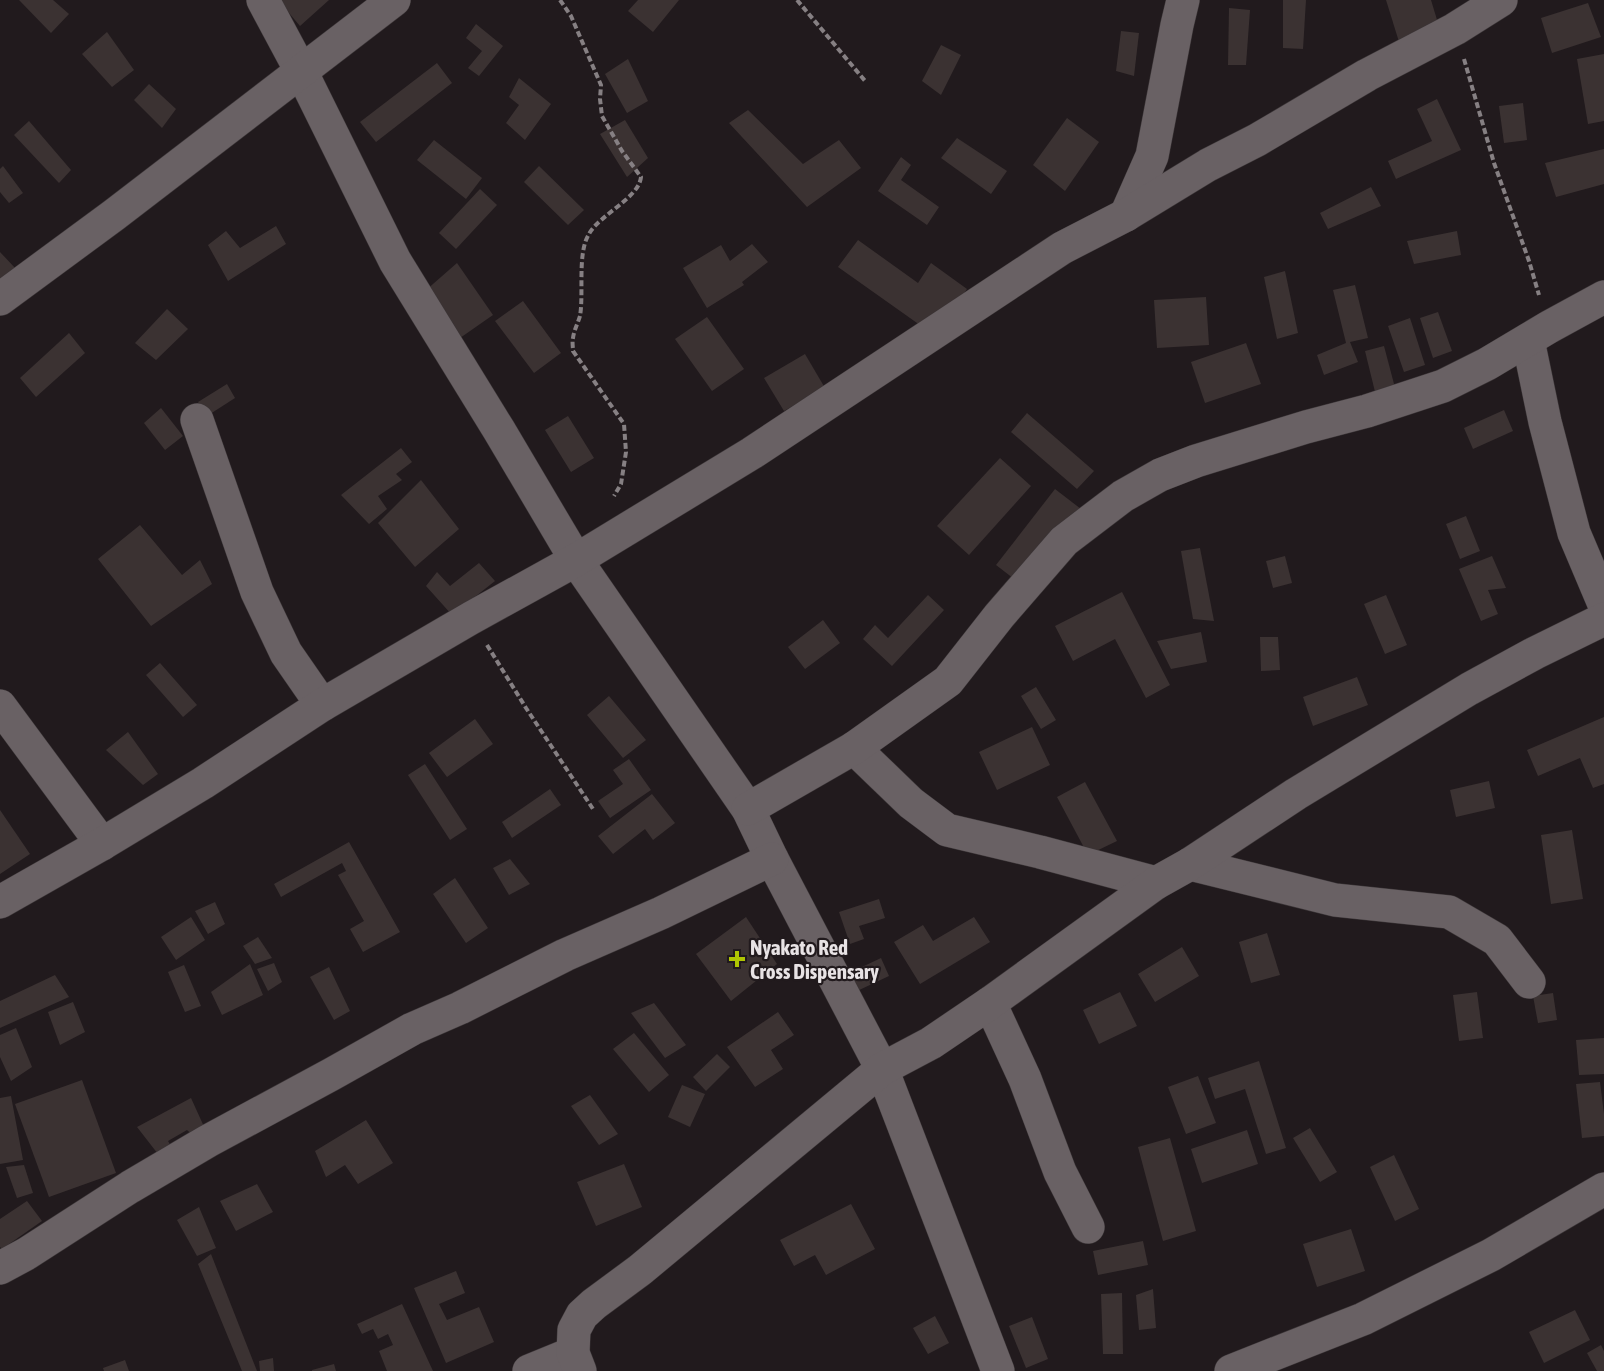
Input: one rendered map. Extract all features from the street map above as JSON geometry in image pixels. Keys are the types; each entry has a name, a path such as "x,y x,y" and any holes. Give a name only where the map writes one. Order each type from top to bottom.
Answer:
{"street":[{"path":"263,0 301,71 395,261 576,560 748,809 882,1070 998,1371"},
{"path":"0,298 114,215 394,0"},
{"path":"1126,215 1152,156 1183,0"},
{"path":"0,902 203,783 322,705 576,560 752,453 1062,248 1126,215 1208,165 1257,140 1367,75 1455,29 1501,0"},
{"path":"748,809 854,748 948,681 999,616 1064,541 1123,496 1160,475 1196,461 1367,411 1443,386 1487,364 1604,297"},
{"path":"1539,333 1545,422 1574,533 1604,604"},
{"path":"197,420 257,592 286,653 322,705"},
{"path":"529,1371 576,1362 574,1330 582,1316 594,1304 640,1270 882,1070 931,1043 1156,883 1190,864 1296,794 1469,689 1604,619"},
{"path":"0,706 102,844"},
{"path":"854,748 911,803 947,830 1156,883"},
{"path":"0,1268 199,1146 412,1029 772,859"},
{"path":"1190,864 1335,900 1449,912 1497,940 1528,982"},
{"path":"990,1003 1025,1079 1060,1172 1088,1227"},
{"path":"1231,1371 1363,1319 1491,1255 1604,1189"}],"path":[{"path":"560,0 571,16 601,85 602,116 622,151 641,177 640,184 588,234 584,248 580,316 572,338 573,351 624,424 626,452 621,484 610,503"},
{"path":"797,0 866,82"},
{"path":"1455,29 1494,163 1529,261 1539,333"},
{"path":"471,618 526,708 593,809"}],"building":[{"path":"19,0 53,0 69,14 51,33"},
{"path":"278,0 329,0 300,26"},
{"path":"638,0 679,0 653,32 628,11"},
{"path":"1283,0 1306,0 1303,49 1283,48"},
{"path":"1386,0 1431,0 1441,33 1400,45"},
{"path":"1588,3 1601,37 1552,53 1541,18"},
{"path":"1229,8 1250,10 1246,65 1228,65"},
{"path":"476,24 503,46 479,76 468,68 482,51 466,38"},
{"path":"1121,31 1139,33 1134,76 1116,71"},
{"path":"107,32 134,70 112,87 82,54"},
{"path":"941,45 961,55 941,95 922,81"},
{"path":"1604,54 1604,121 1588,124 1577,59"},
{"path":"628,59 648,101 627,113 605,74"},
{"path":"437,63 452,83 376,142 360,122"},
{"path":"519,78 551,104 525,140 506,123 519,105 509,97"},
{"path":"149,84 176,109 162,128 134,100"},
{"path":"1437,99 1461,150 1396,179 1388,161 1432,141 1417,109"},
{"path":"1523,103 1527,140 1504,143 1499,106"},
{"path":"748,110 803,164 839,140 861,168 807,207 729,123"},
{"path":"1067,118 1099,142 1065,191 1033,165"},
{"path":"625,120 648,158 627,177 600,134"},
{"path":"29,121 71,170 59,183 14,135"},
{"path":"957,138 1007,171 991,194 941,158"},
{"path":"434,140 482,178 466,199 417,160"},
{"path":"1604,149 1604,184 1556,197 1545,163"},
{"path":"901,157 911,165 901,180 939,207 927,225 878,191"},
{"path":"3,166 23,193 9,203 0,192 0,169"},
{"path":"539,166 584,210 568,225 524,182"},
{"path":"1371,187 1381,206 1328,229 1320,213"},
{"path":"480,189 497,205 456,249 439,233"},
{"path":"276,226 286,244 228,281 208,245 226,231 240,248"},
{"path":"1457,231 1461,255 1414,264 1407,241"},
{"path":"858,240 918,283 931,263 967,289 934,335 838,267"},
{"path":"752,244 768,262 742,282 744,285 707,308 683,268 721,245 730,261"},
{"path":"0,252 17,270 0,286"},
{"path":"457,263 493,315 460,338 425,291"},
{"path":"1285,271 1298,333 1277,339 1264,277"},
{"path":"1355,285 1368,338 1350,342 1358,362 1324,375 1317,355 1346,343 1333,290"},
{"path":"1206,297 1209,345 1157,348 1154,300"},
{"path":"523,301 561,353 534,373 495,321"},
{"path":"167,309 188,329 156,360 135,343"},
{"path":"1438,312 1452,351 1433,358 1420,318"},
{"path":"707,317 744,369 712,391 675,339"},
{"path":"1410,318 1425,365 1404,372 1388,326"},
{"path":"69,333 85,353 36,397 20,378"},
{"path":"1246,343 1261,384 1205,403 1191,362"},
{"path":"1384,346 1398,399 1378,404 1365,351"},
{"path":"805,354 825,388 784,411 764,378"},
{"path":"227,384 235,398 207,416 198,402"},
{"path":"161,408 183,436 165,450 144,423"},
{"path":"1504,410 1513,431 1473,449 1464,428"},
{"path":"1027,413 1094,471 1077,489 1011,432"},
{"path":"568,416 594,458 571,472 545,430"},
{"path":"401,448 412,462 396,474 402,480 378,496 387,509 369,524 341,495"},
{"path":"1000,458 1031,486 969,555 937,526"},
{"path":"421,480 459,529 415,567 378,523"},
{"path":"1055,489 1081,509 1022,585 996,565"},
{"path":"1466,516 1480,551 1460,559 1446,524"},
{"path":"140,525 182,575 200,560 212,584 151,626 98,559"},
{"path":"1200,548 1214,621 1193,619 1181,551"},
{"path":"1285,556 1292,583 1273,588 1266,561"},
{"path":"1492,556 1506,588 1488,590 1498,614 1481,621 1459,569"},
{"path":"479,563 495,581 452,615 426,586 437,572 450,586"},
{"path":"1122,592 1170,685 1146,698 1115,639 1073,661 1055,626"},
{"path":"928,595 944,610 892,666 863,639 875,625 888,638"},
{"path":"1386,595 1407,645 1385,654 1364,604"},
{"path":"823,620 840,643 805,669 788,647"},
{"path":"1201,632 1207,662 1171,669 1157,641"},
{"path":"1260,637 1278,637 1280,670 1261,671"},
{"path":"160,663 197,705 183,717 146,675"},
{"path":"1357,677 1368,705 1313,726 1303,697"},
{"path":"1036,687 1056,720 1041,729 1021,696"},
{"path":"609,696 646,740 623,758 587,715"},
{"path":"1604,717 1604,784 1593,788 1580,758 1538,776 1527,750"},
{"path":"475,719 493,744 447,777 429,753"},
{"path":"1032,727 1050,765 997,790 979,752"},
{"path":"128,732 158,774 143,785 106,750"},
{"path":"629,759 651,790 610,818 598,801 623,784 613,770"},
{"path":"425,764 467,829 450,840 408,775"},
{"path":"1489,781 1495,808 1456,817 1450,790"},
{"path":"1085,782 1117,841 1088,855 1057,797"},
{"path":"550,789 561,805 512,838 502,822"},
{"path":"652,794 675,823 653,840 645,829 613,854 598,836"},
{"path":"0,810 30,854 0,874"},
{"path":"1572,830 1583,899 1551,904 1541,835"},
{"path":"349,842 400,932 363,952 350,929 364,921 338,875 346,871 342,863 281,897 274,884"},
{"path":"510,859 530,884 509,895 493,868"},
{"path":"455,878 488,928 466,943 433,894"},
{"path":"879,899 885,918 859,926 864,939 850,944 839,912"},
{"path":"215,902 225,924 208,934 195,911"},
{"path":"191,917 205,940 176,960 161,937"},
{"name":"Nyakato Red Cross Dispensary","path":"746,917 777,964 731,1001 696,954"},
{"path":"974,917 990,942 920,984 894,942 923,925 933,941"},
{"path":"1267,933 1280,975 1251,983 1239,942"},
{"path":"258,937 272,958 255,964 243,946"},
{"path":"1182,947 1199,976 1155,1002 1138,974"},
{"path":"881,958 889,976 855,992 847,974"},
{"path":"274,963 282,982 268,991 257,969"},
{"path":"250,964 263,995 222,1015 211,992"},
{"path":"184,965 201,1006 185,1012 168,972"},
{"path":"329,967 350,1011 334,1020 310,977"},
{"path":"55,975 69,997 0,1028 0,1001"},
{"path":"1120,992 1137,1026 1099,1044 1083,1010"},
{"path":"1477,992 1483,1038 1459,1041 1453,995"},
{"path":"1553,993 1557,1020 1538,1023 1533,996"},
{"path":"73,1002 85,1032 60,1045 48,1012"},
{"path":"654,1003 686,1045 665,1058 631,1013"},
{"path":"778,1012 794,1035 771,1050 783,1069 755,1087 727,1047"},
{"path":"16,1028 32,1067 11,1081 0,1057 0,1035"},
{"path":"634,1033 669,1075 649,1092 613,1049"},
{"path":"1604,1038 1604,1074 1579,1075 1576,1040"},
{"path":"717,1054 730,1067 706,1091 693,1077"},
{"path":"1259,1061 1286,1148 1266,1154 1245,1089 1215,1099 1208,1078"},
{"path":"1198,1076 1216,1123 1186,1134 1168,1087"},
{"path":"82,1080 116,1173 49,1197 15,1104"},
{"path":"1600,1082 1604,1136 1582,1138 1576,1084"},
{"path":"682,1085 705,1094 690,1127 668,1117"},
{"path":"590,1095 618,1134 599,1145 571,1106"},
{"path":"11,1096 23,1160 0,1164 0,1098"},
{"path":"191,1098 206,1131 195,1137 187,1130 168,1141 172,1148 158,1154 137,1127"},
{"path":"366,1120 393,1163 358,1184 345,1165 326,1177 315,1151"},
{"path":"1310,1128 1337,1172 1320,1182 1293,1138"},
{"path":"1247,1130 1258,1164 1202,1183 1191,1149"},
{"path":"1170,1138 1196,1231 1163,1241 1138,1147"},
{"path":"1394,1155 1419,1209 1395,1221 1370,1167"},
{"path":"624,1164 642,1207 596,1226 577,1182"},
{"path":"24,1165 33,1193 17,1198 6,1167"},
{"path":"257,1184 273,1212 236,1231 220,1201"},
{"path":"27,1201 42,1221 2,1249 0,1247 0,1219"},
{"path":"851,1204 875,1249 826,1275 815,1255 794,1266 780,1240"},
{"path":"199,1207 216,1248 197,1256 177,1220"},
{"path":"1351,1229 1365,1271 1317,1287 1303,1244"},
{"path":"1143,1241 1148,1265 1098,1275 1093,1251"},
{"path":"211,1254 257,1371 242,1371 198,1264"},
{"path":"456,1271 465,1293 439,1304 447,1320 479,1307 494,1342 446,1363 414,1288"},
{"path":"1153,1289 1156,1328 1139,1330 1136,1295"},
{"path":"1122,1293 1123,1354 1103,1354 1101,1294"},
{"path":"402,1304 433,1371 387,1371 379,1351 393,1345 388,1334 378,1339 373,1329 362,1334 357,1324"},
{"path":"1575,1310 1590,1340 1544,1363 1529,1332"},
{"path":"935,1316 949,1343 928,1354 913,1328"},
{"path":"1032,1317 1048,1359 1026,1368 1009,1326"},
{"path":"1601,1345 1604,1351 1604,1371 1597,1371 1587,1353"},
{"path":"273,1358 274,1371 260,1371 259,1361"},
{"path":"125,1360 129,1371 104,1371 103,1368"},
{"path":"334,1364 336,1371 312,1371 312,1370"}],"place":[{"name":"Nyakato Red Cross Dispensary","path":"737,959"}]}
